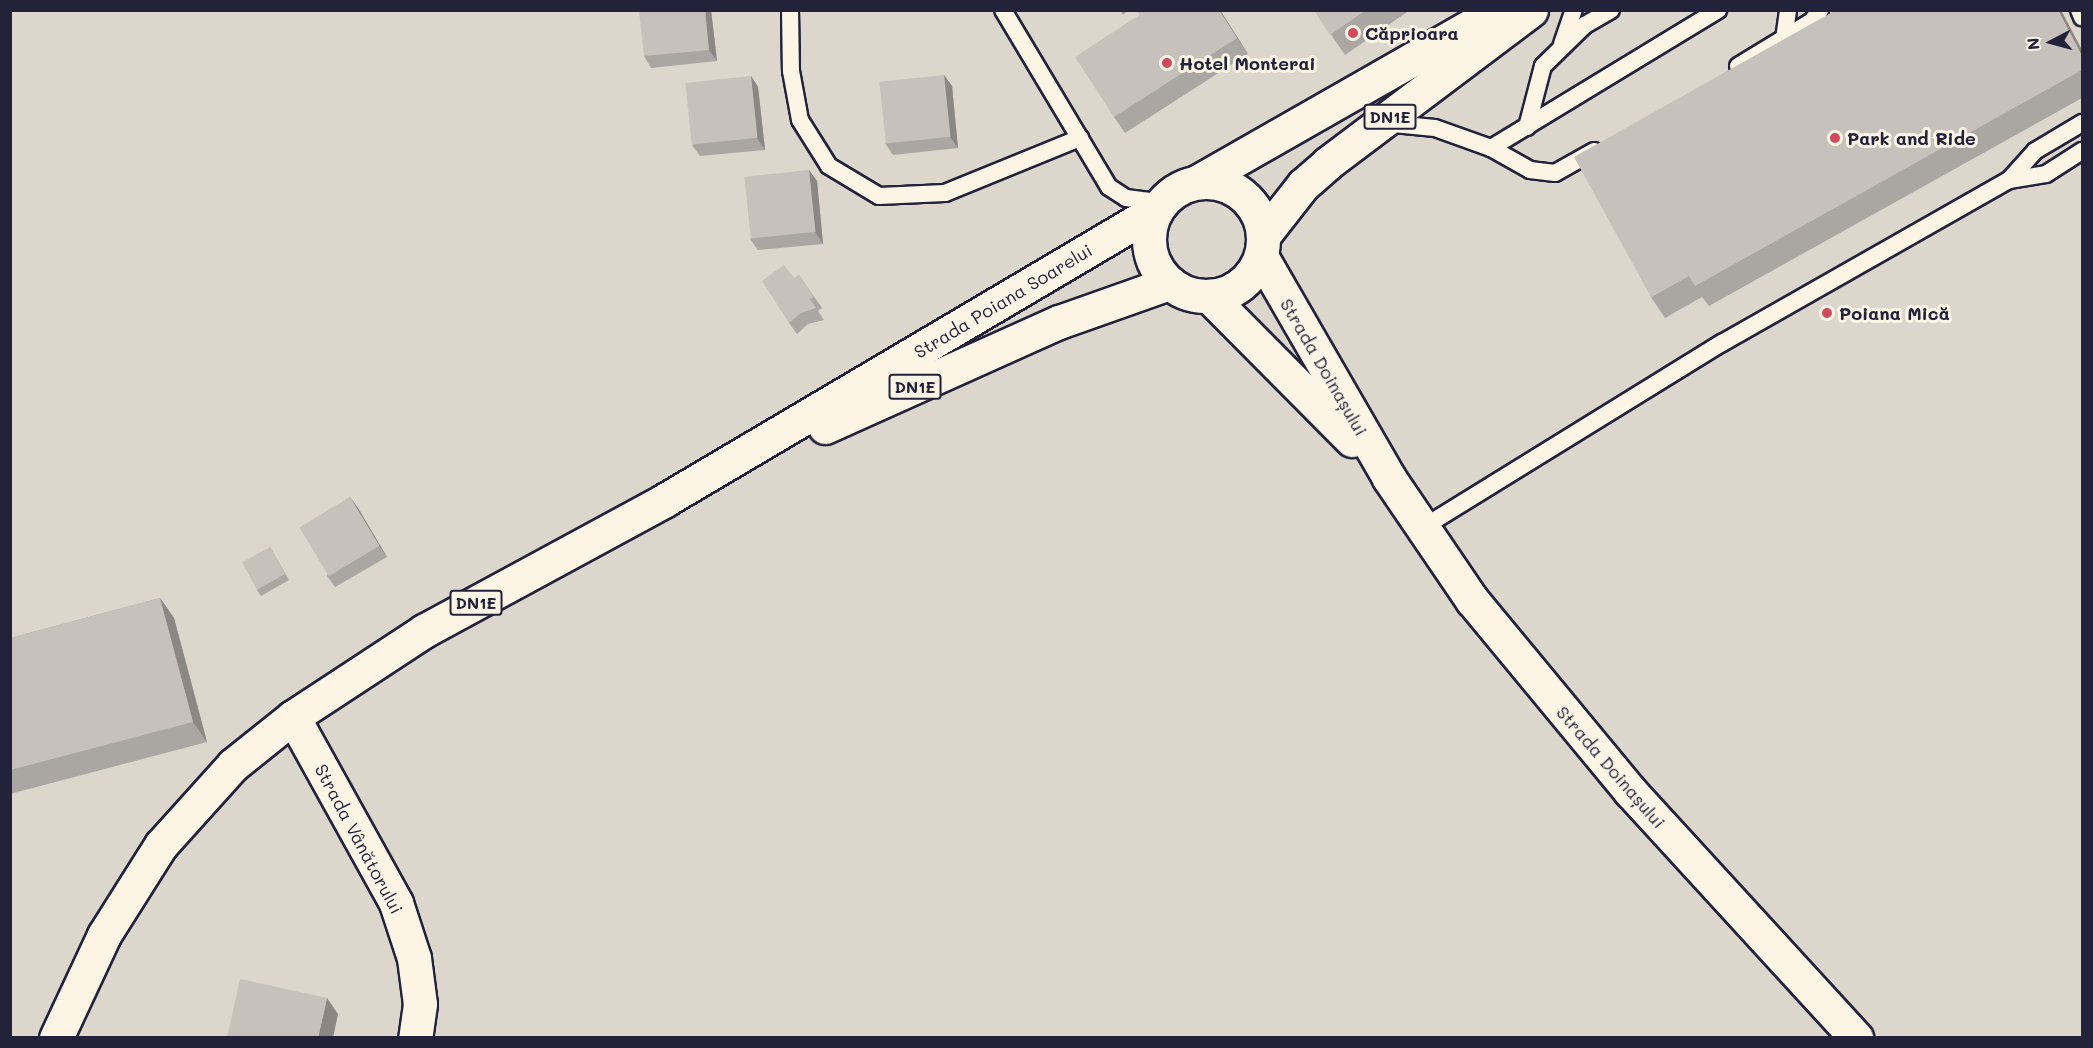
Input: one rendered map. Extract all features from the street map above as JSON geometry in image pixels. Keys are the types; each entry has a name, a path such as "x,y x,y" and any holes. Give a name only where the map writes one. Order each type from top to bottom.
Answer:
{"main road":[{"name":"DN1E","path":"1157,206 1181,187 1197,182 1498,10"},
{"name":"DN1E","path":"1209,296 1241,285 1262,246 1303,185 1531,10"},
{"path":"1197,182 1216,182 1234,189 1259,218 1262,246"},
{"path":"1157,206 1149,240 1151,256 1169,283 1181,291 1209,296"},
{"name":"Strada Poiana Soarelui","path":"56,1038 104,935 160,845 233,765 293,717 424,631 665,500 1157,206"},
{"name":"Strada Doinașului","path":"1262,246 1389,478 1472,600 1607,765 1856,1038"},
{"name":"Strada Poiana Soarelui","path":"665,500 1059,322 1169,283"},
{"name":"Strada Doinașului","path":"1209,296 1389,478"},
{"name":"Strada Vânătorului","path":"293,717 396,903 414,958 420,1004 415,1038"}],"lane":[{"path":"790,10 791,71 800,120 830,166 879,196 945,193 1080,138"},
{"path":"1003,10 1109,187 1126,198 1157,206"},
{"path":"1562,45 1574,10"},
{"path":"1527,127 1543,66 1562,45 1611,10"},
{"path":"1491,148 1718,10"},
{"path":"1784,39 1788,10"},
{"path":"1726,73 1812,21 1820,10"},
{"path":"2079,10 2082,17"},
{"path":"1383,123 1435,129 1491,148 1530,170 1556,173 1611,141"},
{"path":"1422,528 1681,367 2010,180 2035,151 2082,123"},
{"path":"2010,180 2046,174 2082,151"}],"shaded area":[{"path":"10,11 2082,11 2082,1037 10,1037"}],"building":[{"path":"639,10 705,10 709,50 644,56"},
{"path":"1137,10 1147,10 1140,15"},
{"name":"Hotel Monterai","path":"1147,10 1219,10 1237,38 1114,117 1075,57"},
{"path":"1314,10 1366,10 1330,35"},
{"name":"Park and Ride","path":"1836,10 2058,10 2082,56 2082,70 1695,286 1689,276 1651,297 1574,157"},
{"path":"944,75 950,137 886,143 879,82"},
{"path":"751,76 757,138 692,145 685,83"},
{"path":"809,170 815,232 751,238 744,177"},
{"path":"784,265 794,278 799,275 814,297 810,299 816,308 801,313 789,323 762,281"},
{"path":"350,497 379,546 329,576 299,527"},
{"path":"270,547 285,574 257,590 242,563"},
{"path":"160,598 193,722 10,770 10,638"},
{"path":"240,979 327,998 318,1038 227,1038"}],"place":[{"name":"Căprioara","path":"1353,33"},
{"name":"Hotel Monterai","path":"1167,63"},
{"name":"Park and Ride","path":"1835,138"},
{"name":"Poiana Mică","path":"1827,313"}]}
